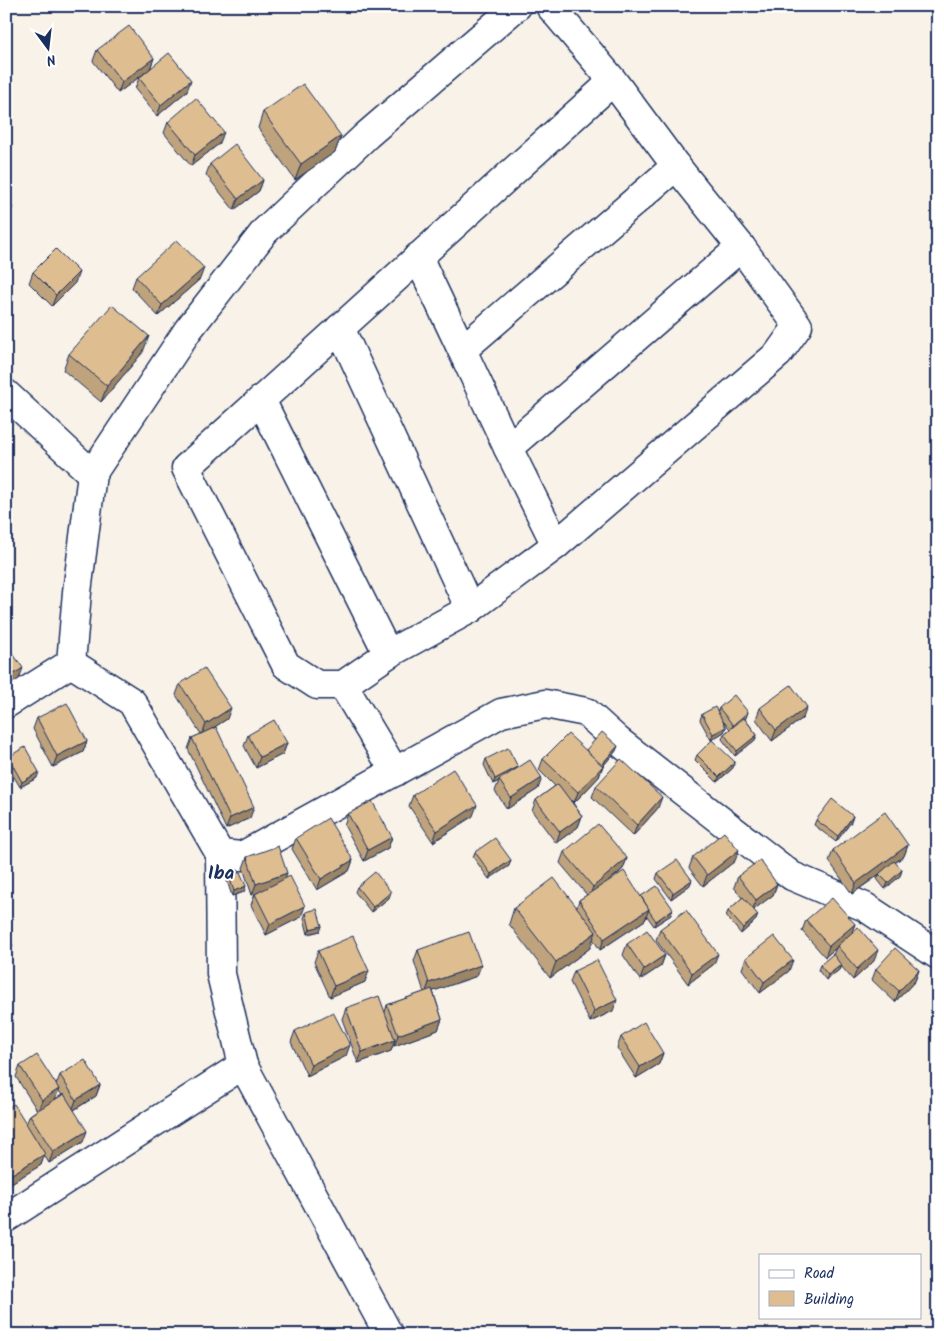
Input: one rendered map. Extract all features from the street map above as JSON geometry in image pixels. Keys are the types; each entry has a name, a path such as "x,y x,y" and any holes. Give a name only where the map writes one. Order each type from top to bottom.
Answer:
{"street":[{"path":"71,663 77,592 92,474 188,330 265,231 367,135 517,6"},
{"path":"550,6 613,81 676,166 741,247 798,326 778,354 556,545 470,609 388,654 343,685 317,685 286,665 186,468 613,81"},
{"path":"462,350 676,166"},
{"path":"508,448 741,247"},
{"path":"418,257 556,545"},
{"path":"340,328 470,609"},
{"path":"6,394 92,474"},
{"path":"261,400 388,654"},
{"path":"6,704 71,663"},
{"path":"71,663 132,702 220,854 221,974 243,1065 389,1335"},
{"path":"343,685 395,772"},
{"path":"220,854 242,856 501,713 546,704 586,712 624,746 792,876 865,907 938,954"},
{"path":"6,1218 243,1065"}],"building":[{"path":"129,26 154,58 122,82 97,50"},
{"path":"169,53 191,80 161,105 139,78"},
{"path":"303,84 341,136 301,164 263,112"},
{"path":"196,98 224,132 195,155 168,122"},
{"path":"235,144 263,180 238,199 210,164"},
{"path":"6,201 13,207 6,213"},
{"path":"177,240 204,268 162,305 136,277"},
{"path":"56,249 79,272 56,295 33,272"},
{"path":"112,305 149,336 107,386 69,354"},
{"path":"6,644 23,668 6,679"},
{"path":"204,668 231,708 206,724 180,684"},
{"path":"791,685 807,707 776,730 760,708"},
{"path":"734,695 748,712 733,725 719,708"},
{"path":"67,703 87,741 57,756 37,718"},
{"path":"715,707 726,727 713,734 702,714"},
{"path":"744,718 757,735 737,751 724,734"},
{"path":"274,720 287,743 260,757 248,735"},
{"path":"216,727 254,807 230,818 192,738"},
{"path":"602,732 618,746 601,765 586,750"},
{"path":"568,734 603,766 578,792 543,759"},
{"path":"712,740 735,762 719,777 697,755"},
{"path":"25,747 39,772 22,782 8,757"},
{"path":"508,748 518,767 495,779 486,759"},
{"path":"621,759 662,797 637,825 596,786"},
{"path":"530,760 542,778 511,798 499,780"},
{"path":"453,769 477,805 437,831 413,795"},
{"path":"558,784 582,816 560,832 536,800"},
{"path":"832,799 853,816 838,836 816,820"},
{"path":"372,801 392,837 368,850 348,814"},
{"path":"885,812 908,845 856,883 833,850"},
{"path":"328,818 353,860 321,879 296,838"},
{"path":"598,824 627,858 593,887 564,852"},
{"path":"724,832 739,850 707,875 693,857"},
{"path":"495,838 511,860 491,874 475,852"},
{"path":"278,846 287,873 256,884 247,857"},
{"path":"677,860 692,880 673,893 658,873"},
{"path":"760,860 777,884 756,900 738,876"},
{"path":"894,861 902,870 888,883 879,874"},
{"path":"624,871 649,909 604,939 579,900"},
{"path":"240,872 246,886 234,891 229,876"},
{"path":"375,872 391,892 373,907 357,887"},
{"path":"290,876 305,906 270,924 255,894"},
{"path":"554,878 596,932 556,962 514,908"},
{"path":"657,886 673,909 656,921 641,896"},
{"path":"743,897 758,915 743,928 728,911"},
{"path":"832,898 855,924 829,946 806,920"},
{"path":"317,909 322,926 310,929 306,912"},
{"path":"686,910 718,954 692,973 660,929"},
{"path":"858,927 878,950 857,969 837,946"},
{"path":"647,930 665,955 644,969 627,944"},
{"path":"469,932 481,965 429,983 418,950"},
{"path":"6,933 13,945 6,950"},
{"path":"353,936 369,971 334,986 318,951"},
{"path":"774,936 793,960 764,982 746,958"},
{"path":"895,948 919,970 899,991 876,969"},
{"path":"833,954 841,965 828,975 820,965"},
{"path":"597,960 617,1000 594,1011 574,971"},
{"path":"432,989 442,1019 398,1035 387,1005"},
{"path":"379,996 395,1040 362,1052 346,1008"},
{"path":"333,1012 350,1045 311,1065 295,1031"},
{"path":"644,1022 663,1053 640,1067 621,1037"},
{"path":"37,1055 59,1089 42,1100 20,1066"},
{"path":"85,1060 100,1085 76,1100 60,1075"},
{"path":"64,1094 87,1131 53,1152 30,1115"},
{"path":"14,1104 45,1154 12,1174 6,1164 6,1109"},
{"path":"938,1328 938,1335 935,1335 933,1331"}],"district":[{"name":"Iba","path":"221,872"}]}
